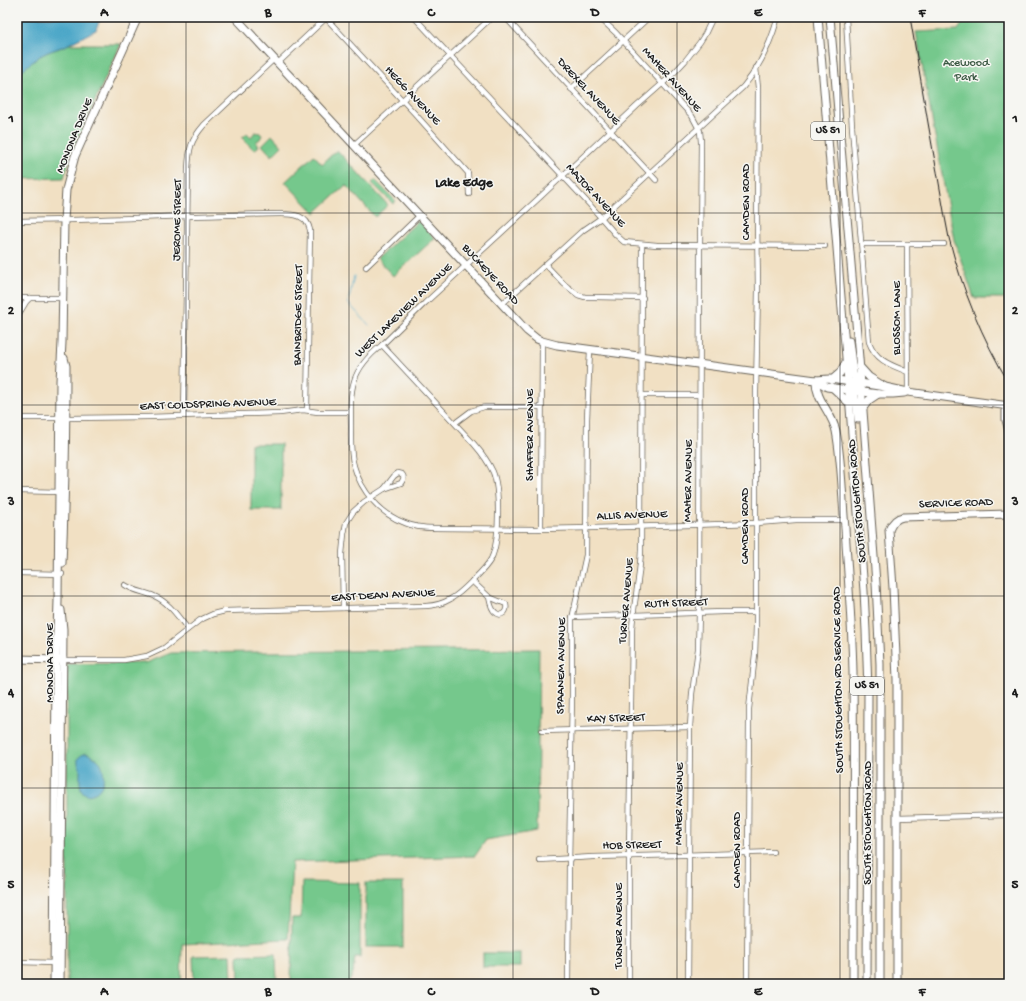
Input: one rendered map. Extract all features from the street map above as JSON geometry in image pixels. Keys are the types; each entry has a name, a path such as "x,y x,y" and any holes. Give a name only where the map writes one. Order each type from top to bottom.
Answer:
{"street":[{"name":"MONONA DRIVE","path":"60,984 57,963 55,858 59,660 62,629 60,574 64,533 61,492 62,418 66,366 62,342 64,220 66,190 74,162 138,17"},
{"name":"BUCKEYE ROAD","path":"235,17 502,304 537,339 557,345 816,380 849,387"},
{"name":"JEROME STREET","path":"184,416 189,160 193,140 204,125 326,17"},
{"name":"HEGG AVENUE","path":"326,17 468,173 469,194"},
{"name":"MAJOR AVENUE","path":"414,17 624,242 700,246 825,246"},
{"path":"354,145 492,17"},
{"name":"DREXEL AVENUE","path":"505,17 656,180"},
{"name":"MAHER AVENUE","path":"599,17 692,116 700,131 699,613 698,648 692,694 690,727 690,893 688,984"},
{"path":"571,89 649,17"},
{"name":"WEST LAKEVIEW AVENUE","path":"541,529 418,527 408,525 398,520 376,505 360,483 354,465 351,445 350,412 355,375 362,364 374,351 685,61 705,34 713,17"},
{"path":"502,304 582,231 601,218 743,87 763,56 778,17"},
{"name":"SOUTH STOUGHTON ROAD","path":"818,17 849,387 864,591 868,691 867,984"},
{"name":"US 51","path":"830,17 859,366 858,383"},
{"path":"846,17 852,127 869,342 871,348 882,360 908,372"},
{"name":"CAMDEN ROAD","path":"747,984 749,716 755,654 756,612 758,88 756,68"},
{"name":"BAINBRIDGE STREET","path":"188,216 292,214 306,221 309,226 310,242 307,410"},
{"path":"17,221 188,216"},
{"path":"366,267 420,216"},
{"name":"TURNER AVENUE","path":"630,984 633,616 642,550 642,244"},
{"path":"862,244 944,244"},
{"name":"BLOSSOM LANE","path":"907,244 908,392"},
{"path":"546,265 564,284 578,295 594,297 643,298"},
{"path":"840,282 847,323 852,368 861,391"},
{"path":"17,298 63,298"},
{"path":"17,317 30,298"},
{"name":"SHAFFER AVENUE","path":"541,529 542,341"},
{"name":"EAST DEAN AVENUE","path":"59,660 124,660 142,658 164,648 196,622 213,614 225,611 436,605 456,596 472,581 485,568 491,558 497,538 496,488 492,471 484,457 455,423 382,345"},
{"name":"SPAANEM AVENUE","path":"568,984 572,617 586,555 587,419 590,350"},
{"path":"846,362 832,383 849,403"},
{"path":"859,366 869,377 884,387"},
{"name":"SOUTH STOUGHTON RD SERVICE ROAD","path":"816,380 818,394 830,415 836,432 840,464 849,594 853,671 852,984"},
{"path":"849,387 858,383 908,392 1007,406 1006,420 1009,431"},
{"path":"849,387 878,394 908,392"},
{"path":"849,387 858,417 866,492 870,504"},
{"name":"SOUTH STOUGHTON ROAD","path":"861,391 876,583 880,664 880,984"},
{"path":"862,408 869,400 878,394"},
{"path":"642,395 700,395"},
{"path":"455,423 471,411 484,407 541,407"},
{"name":"EAST COLDSPRING AVENUE","path":"17,418 184,416 280,413 307,410 318,412 350,412"},
{"path":"343,608 342,554 345,526 354,512 370,498 384,489"},
{"path":"17,491 61,492"},
{"name":"SERVICE ROAD","path":"897,818 896,673 893,588 889,534 890,528 893,522 898,518 903,517 1009,514"},
{"name":"ALLIS AVENUE","path":"541,529 756,523 796,520 844,520"},
{"path":"17,573 60,574"},
{"path":"472,581 489,597"},
{"path":"125,585 131,589 154,596 163,601 172,609 188,629"},
{"name":"RUTH STREET","path":"572,617 756,612"},
{"path":"17,659 59,660"},
{"name":"KAY STREET","path":"542,731 690,727"},
{"path":"897,984 897,818 1009,815"},
{"name":"HOB STREET","path":"539,860 773,852"},
{"path":"17,962 57,963"},
{"name":"MONONA DRIVE","path":"54,984 57,963"}],"green space":[{"name":"Acewood Park","path":"967,17 1009,17 1009,298 974,298 954,240 916,32 958,30"},
{"path":"69,44 121,44 72,151 64,178 17,179 17,73 43,54"},
{"path":"255,132 262,135 256,142 259,146 254,150 242,138 247,133 251,137"},
{"path":"272,135 282,146 272,156 262,145"},
{"path":"337,150 388,205 375,217 346,185 315,213 285,182 314,155 322,164"},
{"path":"375,180 396,201 393,204 372,183"},
{"path":"417,222 421,223 435,238 393,276 377,259"},
{"path":"251,444 281,444 281,510 251,510"},
{"path":"539,649 537,831 486,840 475,856 292,862 288,939 182,944 181,984 67,984 67,664 146,663 171,653"},
{"path":"302,882 360,883 360,957 355,957 353,974 348,984 291,984 292,918 301,918"},
{"path":"366,883 403,883 403,947 366,947"},
{"path":"483,953 520,953 520,967 483,967"},
{"path":"276,954 277,984 239,984 238,955"},
{"path":"231,955 232,984 194,984 193,956"}],"water":[{"path":"17,17 101,17 96,30 65,46 40,56 17,73"},
{"path":"86,753 99,761 104,774 102,785 98,791 89,795 81,789 78,761 78,758"}],"waterway":[{"path":"354,276 348,303 369,325"}],"railway":[{"path":"910,17 949,238 954,257 974,313 990,349 1009,383"}],"district":[{"name":"Lake Edge","path":"464,183"}]}
